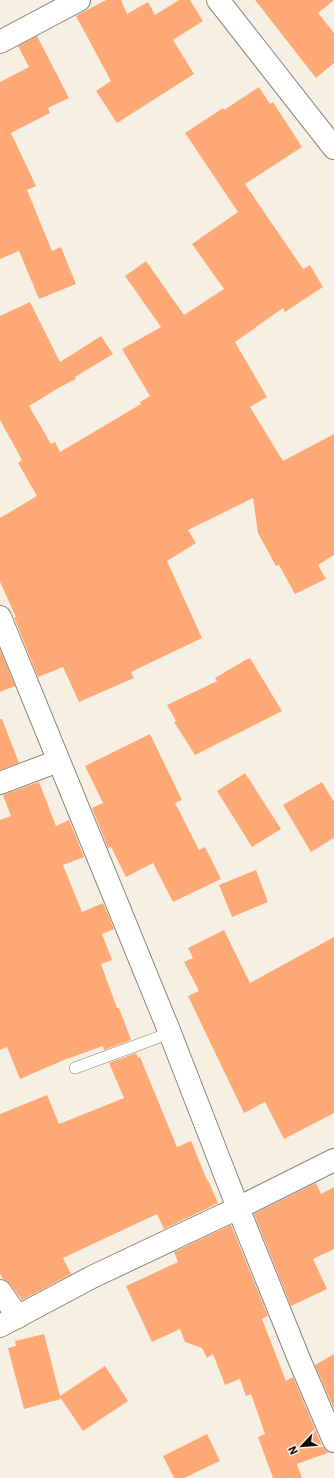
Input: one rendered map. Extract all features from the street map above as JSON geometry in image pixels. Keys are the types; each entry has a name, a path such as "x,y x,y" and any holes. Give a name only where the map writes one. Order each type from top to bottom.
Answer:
{"street":[{"path":"0,42 79,0"},
{"path":"218,0 334,148"},
{"path":"0,617 170,1033 299,1359 334,1441"},
{"path":"0,784 58,761"},
{"path":"0,1291 9,1322 92,1277 238,1208 334,1160"}],"lane":[{"path":"75,1068 170,1033"}],"building":[{"path":"106,0 121,0 127,14 148,2 155,15 179,0 190,0 203,21 173,40 194,74 117,123 96,91 111,81 76,16"},
{"path":"255,0 334,0 318,13 334,33 334,63 316,78"},
{"path":"37,36 69,98 48,108 50,113 11,133 36,186 27,190 52,251 61,247 76,284 39,299 19,251 0,259 0,82 29,67 18,46"},
{"path":"259,87 270,104 273,102 302,147 245,184 303,269 310,265 323,287 285,312 283,308 235,342 267,397 250,407 283,461 334,434 334,555 318,565 326,579 295,594 279,565 276,566 258,533 253,498 188,530 196,543 167,561 202,638 131,672 134,678 79,702 63,667 38,677 14,617 16,617 0,582 0,518 37,496 18,463 22,460 0,420 0,316 30,302 60,362 101,336 113,354 75,377 76,379 29,406 51,444 55,442 60,452 141,404 140,402 150,396 122,349 161,327 125,276 146,261 184,315 224,289 192,244 238,212 185,133"},
{"path":"0,650 15,686 0,692"},
{"path":"250,658 282,711 195,755 174,722 176,721 167,705 217,681 215,678"},
{"path":"0,719 2,719 19,763 0,770"},
{"path":"150,734 182,800 175,803 199,850 205,847 221,879 173,902 153,863 126,877 111,847 108,848 92,808 103,803 85,766"},
{"path":"245,773 281,829 252,847 217,791"},
{"path":"39,782 56,826 69,820 84,857 63,865 82,912 103,903 114,929 102,934 112,960 101,964 117,1008 119,1008 131,1040 104,1050 103,1046 64,1060 20,1079 7,1047 0,1050 0,820 11,816 3,795"},
{"path":"322,782 334,802 334,838 311,852 283,805"},
{"path":"256,870 268,902 232,917 219,885"},
{"path":"224,930 250,983 334,937 334,1113 284,1139 265,1102 244,1113 188,996 199,991 184,962 193,958 188,948"},
{"path":"136,1053 138,1058 140,1057 177,1147 191,1141 218,1203 164,1229 157,1214 63,1258 71,1274 22,1300 0,1274 0,1114 47,1095 59,1124 124,1098 109,1063"},
{"path":"316,1183 321,1194 334,1187 334,1249 313,1259 327,1289 291,1306 254,1214"},
{"path":"231,1225 268,1316 262,1319 286,1381 293,1377 322,1446 326,1451 330,1452 297,1464 302,1478 273,1478 258,1437 265,1434 251,1394 246,1396 240,1379 225,1385 213,1354 207,1358 202,1348 185,1342 180,1329 152,1342 126,1286 178,1262 174,1252"},
{"path":"44,1334 60,1396 105,1366 128,1401 83,1431 60,1397 61,1399 24,1409 8,1348 16,1346 15,1341"},
{"path":"334,1354 334,1409 315,1365"},
{"path":"207,1434 220,1461 184,1478 174,1478 163,1456"}]}
